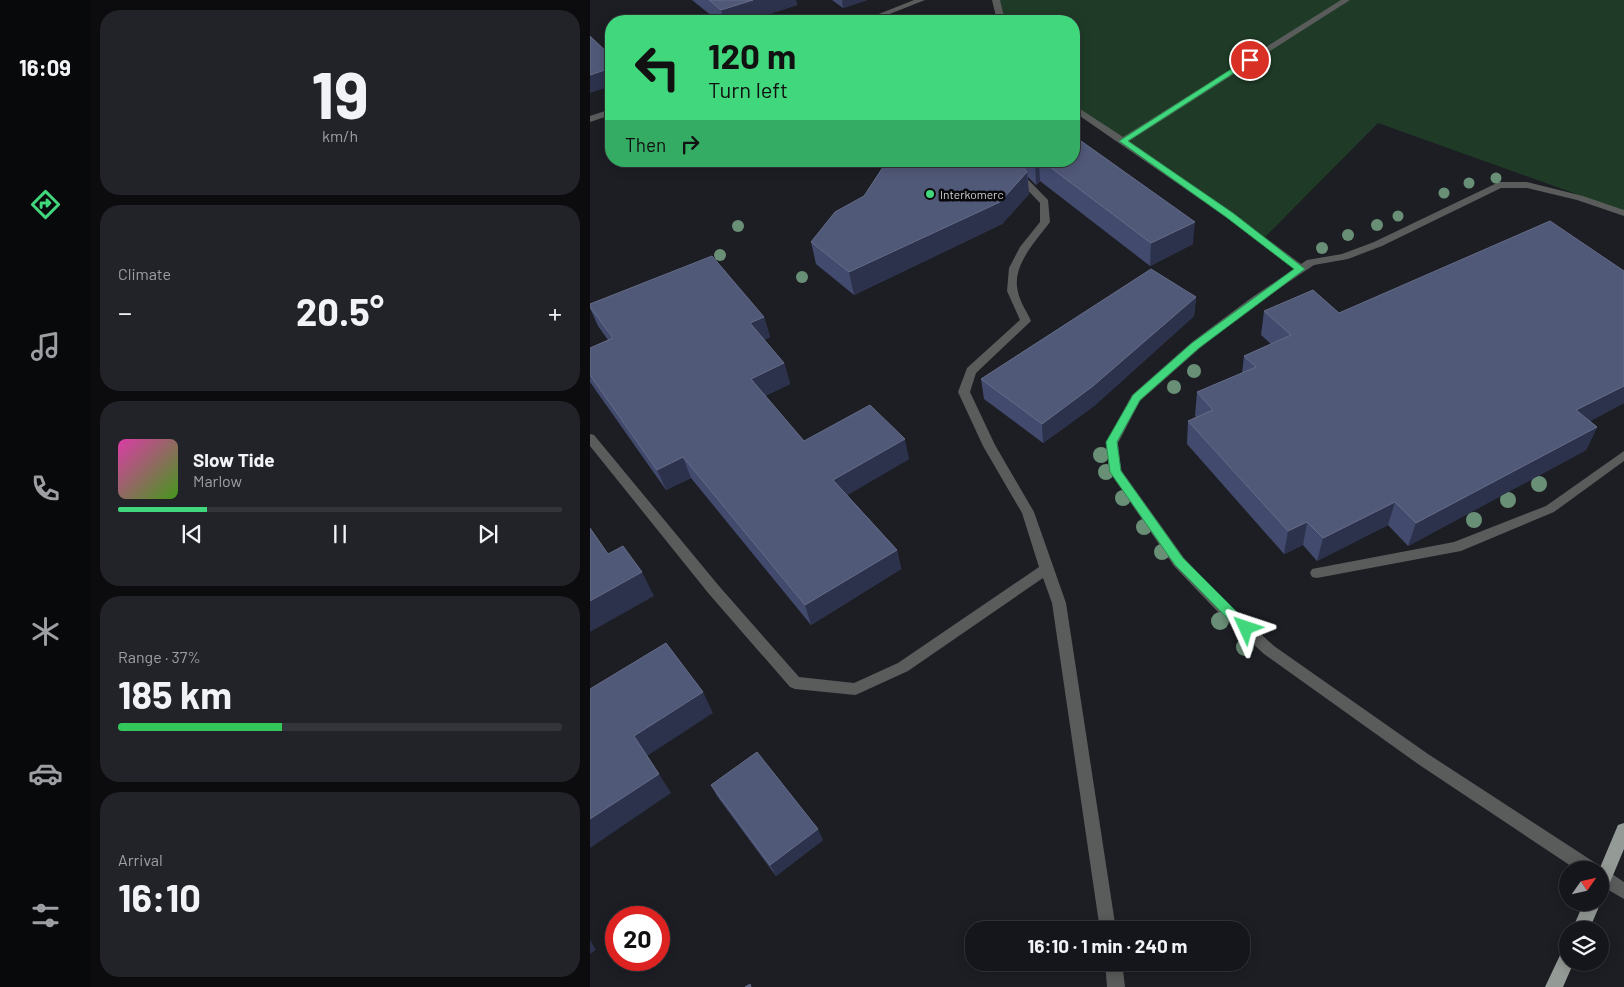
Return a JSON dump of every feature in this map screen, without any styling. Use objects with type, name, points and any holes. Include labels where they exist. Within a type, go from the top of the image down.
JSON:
[{"type":"main road","points":[[1608,861],[1624,830]]},
{"type":"main road","points":[[1554,987],[1562,971]]},
{"type":"street","points":[[881,15],[921,0]]},
{"type":"street","points":[[996,0],[1000,15]]},
{"type":"street","points":[[1123,141],[1346,0]]},
{"type":"street","points":[[1080,112],[1229,215],[1300,269]]},
{"type":"street","points":[[590,119],[605,114]]},
{"type":"street","points":[[1010,167],[1045,202],[1045,222],[1025,247],[1014,268],[1012,291],[1026,321],[971,371],[964,392],[989,446],[1028,512],[1058,603],[1107,921]]},
{"type":"street","points":[[1574,861],[1423,759],[1269,650],[1222,607],[1179,562],[1115,472],[1112,442],[1136,398],[1196,345],[1311,262],[1344,257],[1378,244],[1499,185],[1527,185],[1580,198],[1624,213]]},
{"type":"street","points":[[590,438],[714,590],[795,683],[855,688],[903,667],[1046,569]]},
{"type":"street","points":[[1317,573],[1456,547],[1550,509],[1624,456]]},
{"type":"street","points":[[1609,883],[1624,891]]},
{"type":"street","points":[[1114,971],[1116,987]]},
{"type":"green space","points":[[996,0],[1624,0],[1624,211],[1378,123],[1262,240],[1152,160],[1080,112],[1080,15],[1000,15]]},
{"type":"building","points":[[709,0],[753,0],[721,10]]},
{"type":"building","points":[[590,36],[605,50],[605,70],[590,75]]},
{"type":"building","points":[[1080,140],[1195,222],[1151,243],[1050,167],[1080,167]]},
{"type":"building","points":[[883,167],[1023,167],[1027,172],[1000,202],[849,272],[811,242],[835,212],[864,196]]},
{"type":"building","points":[[1550,221],[1624,271],[1624,386],[1576,410],[1597,427],[1416,523],[1395,502],[1323,538],[1307,522],[1288,531],[1188,421],[1213,410],[1197,392],[1256,367],[1244,356],[1291,335],[1264,311],[1313,290],[1339,313]]},
{"type":"building","points":[[712,256],[764,317],[750,323],[784,363],[751,379],[804,441],[870,405],[905,439],[833,480],[897,550],[805,605],[683,457],[657,470],[590,375],[590,348],[613,338],[590,307],[590,304]]},
{"type":"building","points":[[1151,269],[1196,297],[1093,386],[1042,424],[981,379]]},
{"type":"building","points":[[590,528],[608,554],[623,546],[642,572],[590,601]]},
{"type":"building","points":[[666,643],[703,692],[634,736],[659,774],[590,819],[590,689]]},
{"type":"building","points":[[757,752],[818,829],[770,865],[711,785]]},
{"type":"place","name":"Interkomerc","points":[[930,194]]},
{"type":"route","points":[[1246,628],[1222,607],[1179,562],[1115,472],[1112,442],[1136,398],[1196,345],[1255,300],[1300,269],[1229,215],[1123,141],[1250,60]]}]
